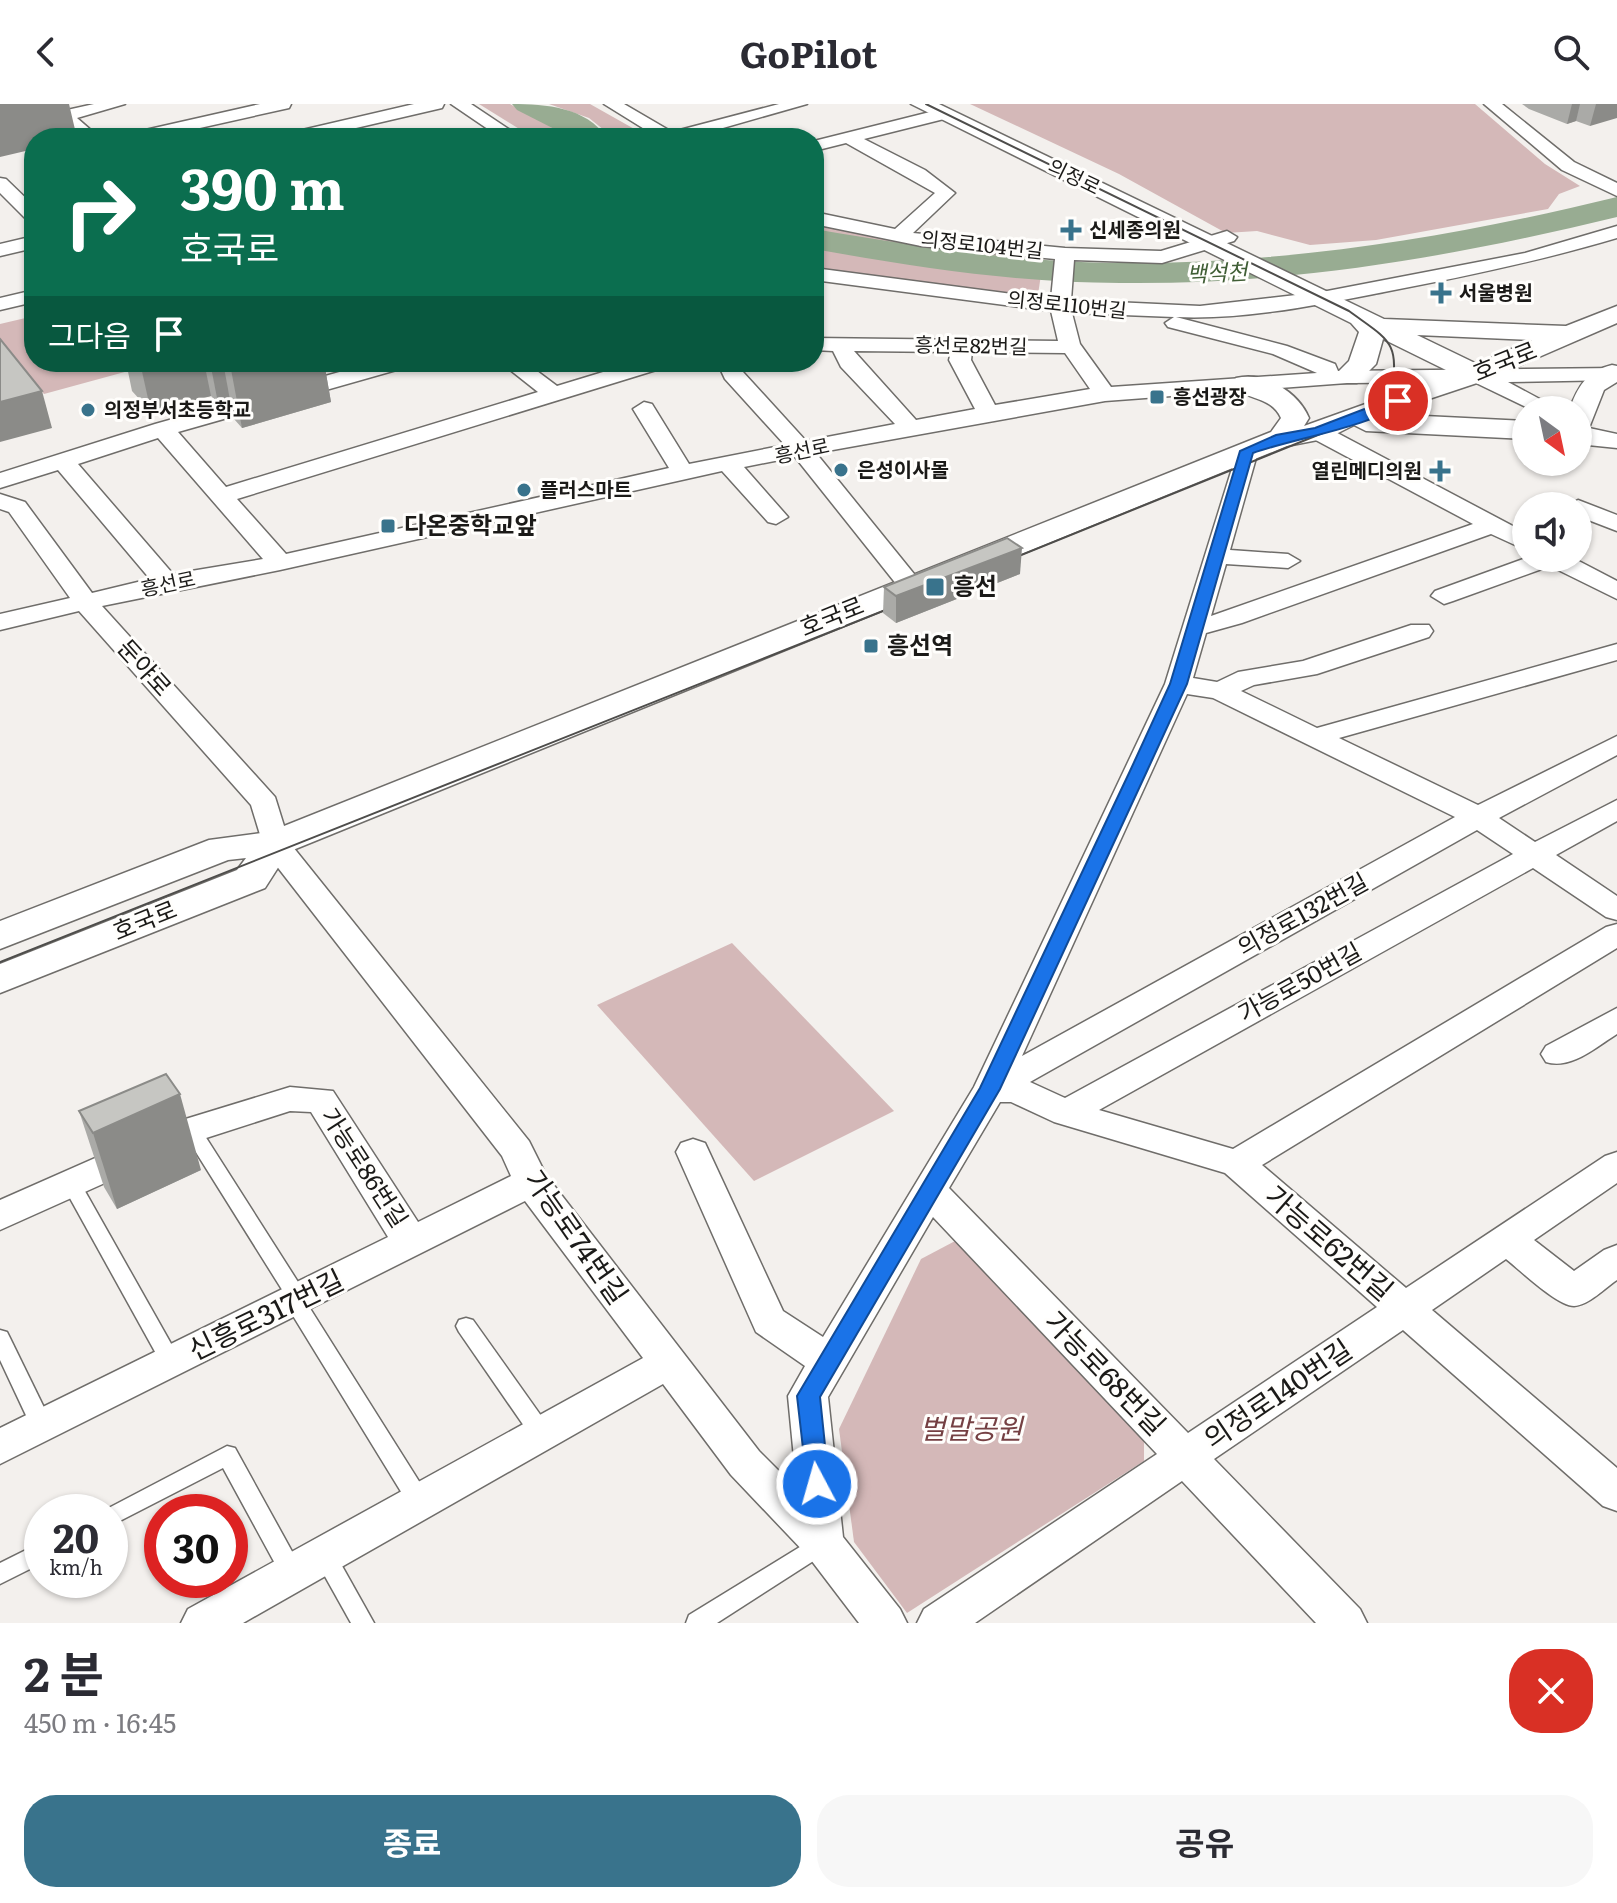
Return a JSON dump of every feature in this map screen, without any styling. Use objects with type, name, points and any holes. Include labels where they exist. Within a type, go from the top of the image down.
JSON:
[{"type":"street","points":[[0,130],[57,110],[117,104]]},
{"type":"street","points":[[176,128],[283,104]]},
{"type":"street","points":[[334,128],[436,104]]},
{"type":"street","points":[[459,104],[497,128]]},
{"type":"street","points":[[612,104],[654,128]]},
{"type":"street","points":[[707,128],[799,104]]},
{"type":"street","points":[[1492,104],[1568,166],[1613,189]]},
{"type":"street","points":[[824,143],[932,109]]},
{"type":"street","name":"의정로","points":[[932,109],[1220,243],[1316,296]]},
{"type":"street","points":[[57,110],[79,128]]},
{"type":"street","name":"의정로104번길","points":[[848,137],[919,174],[946,193],[899,235]]},
{"type":"street","points":[[0,183],[24,206]]},
{"type":"street","name":"의정로104번길","points":[[824,220],[899,235],[1065,254],[1162,257],[1220,243]]},
{"type":"street","name":"의정로110번길","points":[[824,275],[1058,306],[1135,312],[1244,310],[1528,258],[1617,232]]},
{"type":"street","points":[[0,250],[24,244]]},
{"type":"street","points":[[1065,254],[1058,306],[1069,347],[1105,394]]},
{"type":"street","points":[[824,296],[930,309],[938,306],[942,292]]},
{"type":"street","points":[[1316,296],[1521,396]]},
{"type":"street","points":[[0,304],[24,298]]},
{"type":"street","points":[[1135,312],[1280,350],[1327,369],[1338,377],[1362,364],[1372,331],[1368,322]]},
{"type":"street","name":"호국로","points":[[0,936],[222,848],[275,844],[1247,451],[1281,438],[1325,429],[1346,418],[1476,374],[1617,314]]},
{"type":"street","points":[[1368,322],[1577,330],[1587,357],[1597,368],[1614,374]]},
{"type":"street","name":"흥선로82번길","points":[[824,344],[1069,347]]},
{"type":"street","points":[[841,345],[849,362],[910,427]]},
{"type":"street","points":[[963,347],[960,360],[988,413]]},
{"type":"street","points":[[0,481],[163,429],[364,372]]},
{"type":"street","points":[[525,372],[553,393]]},
{"type":"street","points":[[224,495],[624,372]]},
{"type":"street","points":[[732,372],[802,451],[910,585]]},
{"type":"street","points":[[1588,396],[1592,386],[1614,374]]},
{"type":"street","name":"흥선로","points":[[0,622],[167,583],[280,563],[683,472],[802,451],[910,427],[1105,394],[1338,377],[1614,374]]},
{"type":"street","points":[[1246,384],[1281,396],[1291,405],[1295,418],[1281,438]]},
{"type":"street","points":[[644,409],[683,472]]},
{"type":"street","points":[[1325,429],[1352,422],[1405,422],[1512,429]]},
{"type":"street","points":[[163,429],[224,495],[280,563]]},
{"type":"street","points":[[1325,429],[1512,535]]},
{"type":"street","points":[[1592,431],[1615,442]]},
{"type":"street","points":[[1592,438],[1615,442]]},
{"type":"street","points":[[823,1543],[808,1396],[827,1360],[932,1193],[990,1089],[1178,684],[1247,451]]},
{"type":"street","points":[[62,460],[167,583]]},
{"type":"street","points":[[729,465],[776,517]]},
{"type":"street","name":"둔야로","points":[[0,501],[17,507],[86,603],[265,803],[275,844]]},
{"type":"street","points":[[1592,514],[1617,524]]},
{"type":"street","points":[[1195,628],[1233,618],[1493,525]]},
{"type":"street","points":[[1216,556],[1288,561]]},
{"type":"street","points":[[1444,596],[1512,572]]},
{"type":"street","points":[[1587,572],[1610,581]]},
{"type":"street","points":[[1220,691],[1247,678],[1336,660],[1420,631]]},
{"type":"street","points":[[1314,737],[1617,652]]},
{"type":"street","points":[[1178,684],[1220,691],[1478,817],[1617,910]]},
{"type":"street","name":"의정로132번길","points":[[990,1089],[1478,817],[1617,744]]},
{"type":"street","name":"가능로50번길","points":[[1066,1113],[1617,809]]},
{"type":"street","name":"호국로","points":[[0,979],[251,879],[275,844]]},
{"type":"street","name":"가능로74번길","points":[[275,844],[517,1150],[531,1182],[745,1463],[823,1543],[885,1623]]},
{"type":"street","points":[[1237,1163],[1617,934]]},
{"type":"street","points":[[1558,1054],[1617,1019]]},
{"type":"street","name":"가능로62번길","points":[[990,1089],[1016,1090],[1066,1113],[1237,1163],[1617,1493]]},
{"type":"street","name":"가능로86번길","points":[[0,1216],[191,1130],[290,1099],[321,1100],[411,1242]]},
{"type":"street","points":[[693,1152],[769,1321],[827,1360]]},
{"type":"street","name":"의정로140번길","points":[[939,1623],[1617,1165]]},
{"type":"street","name":"신흥로317번길","points":[[0,1447],[531,1182]]},
{"type":"street","name":"가능로68번길","points":[[932,1193],[1342,1622]]},
{"type":"street","points":[[1507,1239],[1573,1291],[1617,1260]]},
{"type":"street","points":[[203,1623],[667,1363]]},
{"type":"lane","points":[[191,1130],[419,1501]]},
{"type":"lane","points":[[70,1182],[171,1362]]},
{"type":"lane","points":[[466,1326],[541,1433]]},
{"type":"lane","points":[[0,1338],[42,1426]]},
{"type":"lane","points":[[128,1507],[227,1455],[308,1564],[363,1623]]},
{"type":"lane","points":[[697,1623],[823,1543]]},
{"type":"lane","points":[[0,1574],[24,1561]]},
{"type":"green space","points":[[479,104],[510,104],[553,128],[518,128]]},
{"type":"green space","points":[[549,104],[590,104],[633,128],[602,128],[589,118]]},
{"type":"green space","points":[[970,104],[1475,104],[1545,164],[1580,186],[1559,194],[1548,209],[1376,240],[1310,245],[1257,231],[1226,233],[1119,174]]},
{"type":"green space","points":[[824,224],[1044,255],[1037,301],[824,271]]},
{"type":"green space","points":[[24,318],[24,371],[0,344],[0,324]]},
{"type":"green space","points":[[25,372],[125,372],[44,394]]},
{"type":"green space","points":[[732,943],[894,1111],[754,1181],[597,1005]]},
{"type":"green space","name":"벌말공원","points":[[957,1240],[1144,1437],[1144,1461],[907,1613],[854,1542],[839,1429],[921,1259]]},
{"type":"building","points":[[0,339],[42,391],[0,402]]},
{"type":"building","points":[[1007,538],[1022,548],[896,596],[884,587]]},
{"type":"building","points":[[166,1074],[180,1094],[93,1133],[79,1111]]},
{"type":"waterway","name":"백석천","points":[[527,104],[578,128]]},
{"type":"waterway","name":"백석천","points":[[824,241],[918,257],[1019,268],[1119,273],[1217,272],[1316,264],[1415,251],[1515,232],[1617,207]]},
{"type":"tram line","points":[[926,104],[1349,311],[1383,336],[1389,344],[1394,363],[1391,394],[1350,422],[999,564]]},
{"type":"tram line","points":[[0,962],[903,603]]},
{"type":"place","name":"신세종의원","points":[[1071,230]]},
{"type":"place","name":"서울병원","points":[[1441,293]]},
{"type":"place","name":"흥선광장","points":[[1157,397]]},
{"type":"place","name":"의정부서초등학교","points":[[88,410]]},
{"type":"place","name":"은성이사몰","points":[[841,470]]},
{"type":"place","name":"열린메디의원","points":[[1440,471]]},
{"type":"place","name":"플러스마트","points":[[524,490]]},
{"type":"place","name":"다온중학교앞","points":[[388,526]]},
{"type":"place","name":"흥선","points":[[935,587]]},
{"type":"place","name":"흥선역","points":[[871,646]]},
{"type":"route","points":[[817,1484],[808,1396],[827,1360],[932,1193],[990,1089],[1138,771],[1178,684],[1247,451],[1281,438],[1318,432],[1346,418],[1398,401]]}]
